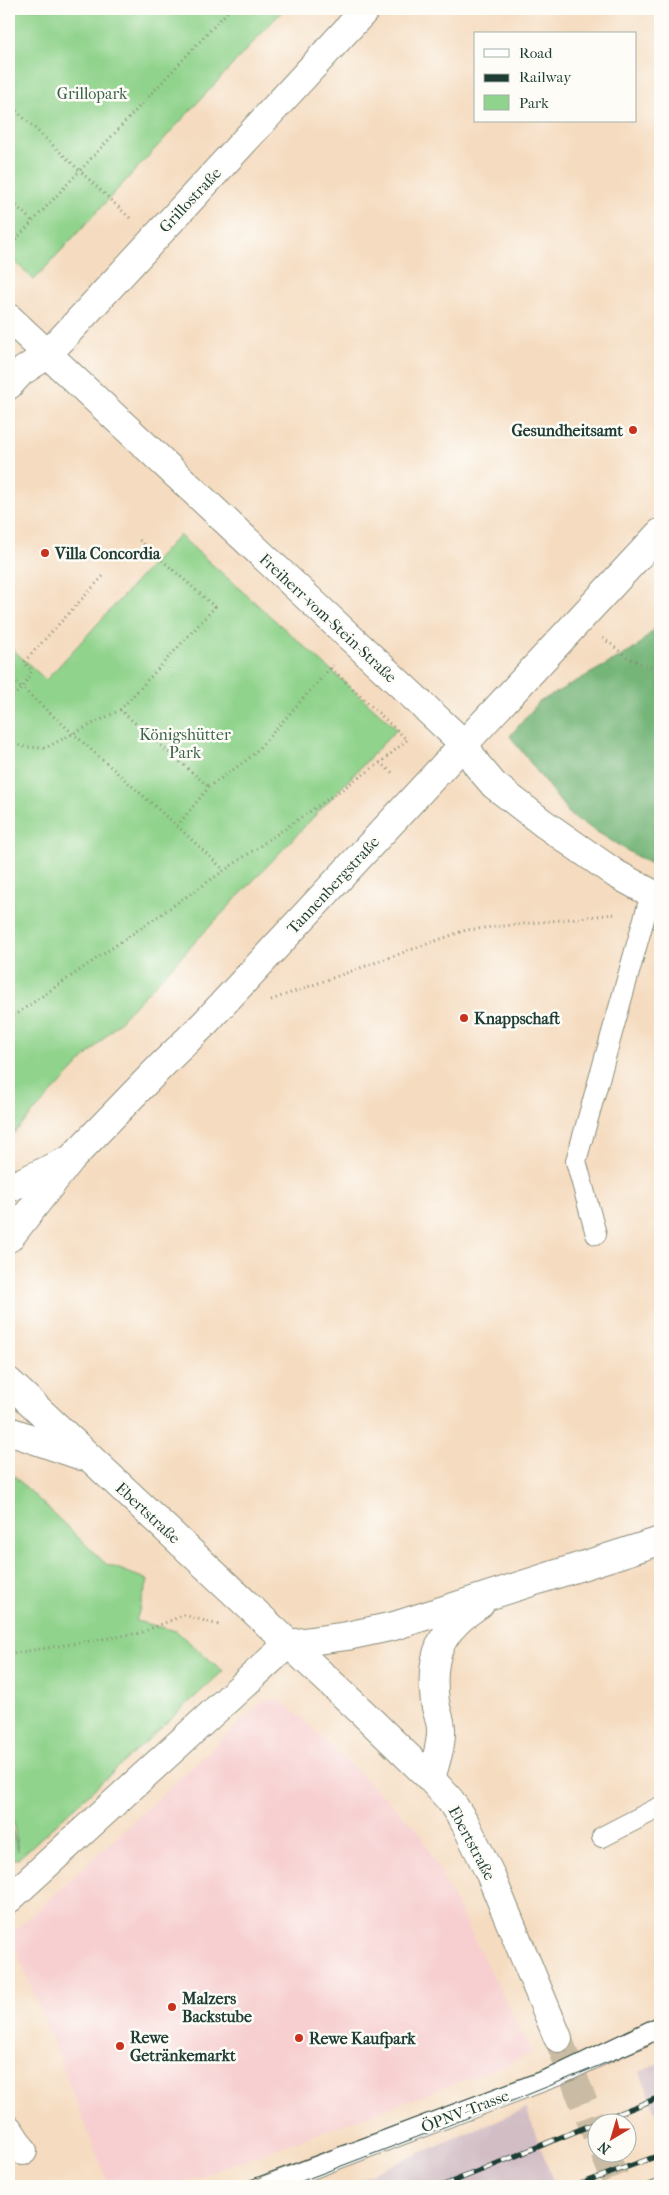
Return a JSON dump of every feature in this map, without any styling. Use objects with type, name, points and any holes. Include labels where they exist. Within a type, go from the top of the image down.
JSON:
[{"type":"street","name":"Grillostraße","points":[[9,385],[21,372],[47,354],[366,9]]},
{"type":"street","name":"Freiherr-vom-Stein-Straße","points":[[9,318],[464,744],[477,765],[494,785],[652,901]]},
{"type":"street","name":"Tannenbergstraße","points":[[9,1238],[71,1159],[162,1064],[204,1024],[660,533]]},
{"type":"street","points":[[9,1188],[71,1159]]},
{"type":"street","name":"Ebertstraße","points":[[9,1382],[432,1779],[450,1800],[476,1844],[558,2038]]},
{"type":"street","points":[[9,1431],[92,1460]]},
{"type":"street","points":[[9,1899],[288,1644],[347,1636],[394,1626],[660,1541]]},
{"type":"street","points":[[432,1779],[442,1729],[433,1682],[433,1667],[438,1651],[445,1636],[461,1616],[496,1593]]},
{"type":"lane","points":[[596,1234],[576,1162],[652,901]]},
{"type":"lane","points":[[602,1837],[660,1807]]},
{"type":"lane","name":"ÖPNV-Trasse","points":[[266,2186],[559,2075],[660,2027]]},
{"type":"path","points":[[9,247],[230,9]]},
{"type":"path","points":[[9,104],[153,239]]},
{"type":"path","points":[[9,200],[32,221]]},
{"type":"path","points":[[9,743],[25,747],[46,748],[59,742],[71,733],[120,710],[215,607],[137,538]]},
{"type":"path","points":[[9,700],[22,688],[32,671],[24,662],[105,574]]},
{"type":"path","points":[[580,618],[627,657],[660,672]]},
{"type":"path","points":[[9,1019],[223,869],[380,763],[407,740],[331,668],[252,756],[209,787],[177,826]]},
{"type":"path","points":[[9,676],[223,869]]},
{"type":"path","points":[[120,710],[209,787]]},
{"type":"path","points":[[380,763],[418,793]]},
{"type":"path","points":[[270,1001],[466,930],[652,901]]},
{"type":"path","points":[[9,1654],[140,1632],[184,1615],[232,1628]]},
{"type":"shaded area","points":[[278,1699],[305,1721],[419,1831],[532,2053],[501,2067],[173,2186],[109,2186],[11,1935],[264,1700]]},
{"type":"shaded area","points":[[660,2063],[660,2123],[640,2072]]},
{"type":"shaded area","points":[[526,2108],[555,2186],[343,2186]]},
{"type":"green space","name":"Grillopark","points":[[9,9],[284,9],[34,280],[9,256]]},
{"type":"green space","name":"Königshütter Park","points":[[179,535],[397,729],[13,1134],[9,1136],[9,646],[46,680]]},
{"type":"green space","points":[[660,624],[660,868],[641,859],[571,816],[510,736],[539,702],[634,649]]},
{"type":"green space","points":[[9,1471],[106,1564],[148,1580],[136,1621],[176,1631],[223,1671],[19,1858],[9,1861],[9,1821],[18,1851],[9,1796]]},
{"type":"tunnel","points":[[558,2038],[587,2112]]},
{"type":"tunnel","points":[[608,2162],[618,2186]]},
{"type":"tram line","points":[[234,2186],[554,2066],[660,2015]]},
{"type":"tram line","points":[[289,2186],[517,2099],[645,2047],[660,2038]]},
{"type":"railway","points":[[622,2112],[660,2097]]},
{"type":"railway","points":[[442,2186],[586,2127]]},
{"type":"railway","points":[[575,2186],[660,2155]]},
{"type":"railway","points":[[647,2186],[660,2181]]},
{"type":"place","name":"Gesundheitsamt","points":[[633,430]]},
{"type":"place","name":"Villa Concordia","points":[[45,553]]},
{"type":"place","name":"Knappschaft","points":[[464,1018]]},
{"type":"place","name":"Malzers Backstube","points":[[172,2007]]},
{"type":"place","name":"Rewe Kaufpark","points":[[299,2038]]},
{"type":"place","name":"Rewe Getränkemarkt","points":[[120,2046]]}]
